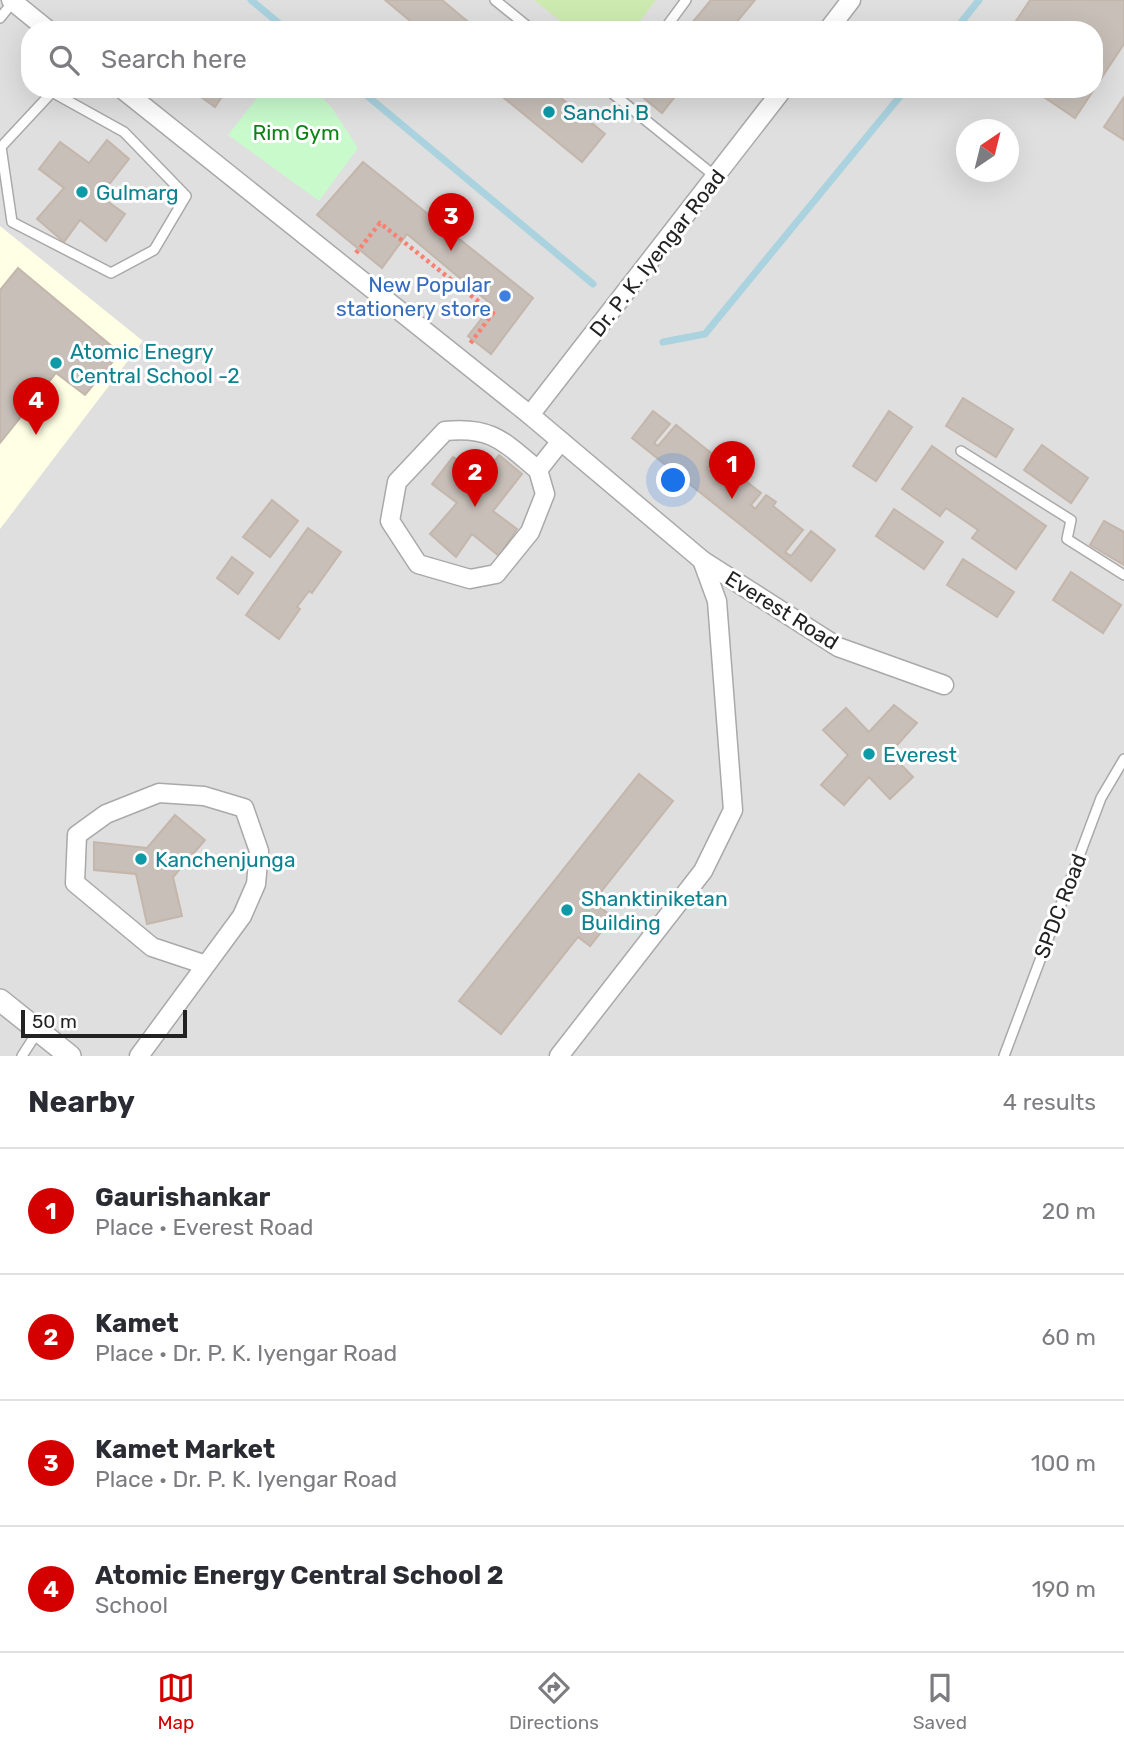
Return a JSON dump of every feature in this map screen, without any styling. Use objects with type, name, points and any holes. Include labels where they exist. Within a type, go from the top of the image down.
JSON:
[{"type":"street","points":[[835,21],[851,0]]},
{"type":"street","points":[[12,1],[37,21]]},
{"type":"street","name":"Everest Road","points":[[133,98],[530,415],[702,560],[838,647],[944,685]]},
{"type":"street","name":"Dr. P. K. Iyengar Road","points":[[530,415],[776,98]]},
{"type":"street","points":[[468,429],[499,438],[538,470],[545,494],[530,532],[496,573],[470,579],[418,564],[390,521],[397,482],[445,431],[468,429]]},
{"type":"street","points":[[538,470],[561,441]]},
{"type":"street","points":[[559,1056],[703,871],[733,810],[717,601],[702,560]]},
{"type":"street","points":[[139,1056],[206,965],[242,916],[256,884],[259,851],[244,808],[204,796],[159,793],[106,814],[77,835],[75,883],[152,947],[206,965]]},
{"type":"street","points":[[0,1000],[69,1056]]},
{"type":"lane","points":[[495,0],[521,21]]},
{"type":"lane","points":[[671,21],[687,0]]},
{"type":"lane","points":[[0,18],[12,1]]},
{"type":"lane","points":[[46,98],[1,147],[12,222],[111,273],[153,250],[186,196],[124,132],[65,98]]},
{"type":"lane","points":[[621,98],[716,177]]},
{"type":"lane","points":[[961,451],[1071,520],[1068,539],[1124,575]]},
{"type":"lane","name":"SPDC Road","points":[[1004,1056],[1101,798],[1124,759]]},
{"type":"lane","points":[[22,1056],[38,1031]]},
{"type":"path","points":[[354,256],[380,223],[493,313],[467,348]]},
{"type":"shaded area","points":[[0,0],[1124,0],[1124,1056],[0,1056]]},
{"type":"shaded area","points":[[0,226],[143,341],[0,529]]},
{"type":"green space","points":[[534,0],[656,0],[640,21],[561,21]]},
{"type":"green space","name":"Rim Gym","points":[[257,98],[323,98],[358,148],[319,201],[228,135]]},
{"type":"building","points":[[385,0],[442,0],[467,21],[410,21]]},
{"type":"building","points":[[711,0],[755,0],[738,21],[694,21]]},
{"type":"building","points":[[1030,0],[1124,0],[1124,44],[1103,76],[1103,21],[1016,21]]},
{"type":"building","points":[[1124,97],[1124,140],[1104,127]]},
{"type":"building","points":[[202,98],[221,98],[215,107]]},
{"type":"building","name":"Sanchi B","points":[[504,98],[561,98],[605,134],[582,162]]},
{"type":"building","points":[[644,98],[674,98],[662,113]]},
{"type":"building","points":[[1045,98],[1088,98],[1075,118]]},
{"type":"building","name":"Gulmarg","points":[[107,140],[129,159],[100,196],[125,214],[106,241],[80,220],[64,242],[37,219],[64,188],[39,169],[60,142],[89,163]]},
{"type":"building","points":[[363,162],[533,298],[491,354],[468,336],[492,305],[407,234],[382,268],[317,215]]},
{"type":"building","name":"Atomic Enegry Central School -2","points":[[18,268],[120,353],[85,395],[56,373],[0,443],[0,290]]},
{"type":"building","points":[[963,398],[1013,429],[996,457],[946,426]]},
{"type":"building","points":[[653,411],[670,424],[654,443],[658,446],[676,425],[716,457],[707,469],[711,472],[720,461],[761,493],[751,505],[755,509],[766,495],[776,502],[773,506],[803,530],[785,552],[791,556],[811,531],[835,550],[811,581],[632,438]]},
{"type":"building","points":[[889,411],[912,427],[876,481],[853,466]]},
{"type":"building","points":[[1042,445],[1088,478],[1071,503],[1024,470]]},
{"type":"building","points":[[932,446],[1046,526],[1016,569],[972,538],[978,530],[946,508],[940,516],[902,489]]},
{"type":"building","points":[[499,455],[522,474],[493,511],[517,529],[499,556],[472,534],[456,557],[430,534],[457,503],[432,484],[453,457],[482,478]]},
{"type":"building","points":[[272,500],[298,521],[270,557],[243,537]]},
{"type":"building","points":[[894,509],[943,542],[924,569],[876,536]]},
{"type":"building","points":[[1104,521],[1124,532],[1124,565],[1090,545]]},
{"type":"building","points":[[308,528],[341,552],[312,593],[309,591],[297,607],[300,609],[279,639],[246,615]]},
{"type":"building","points":[[232,557],[253,573],[238,594],[217,578]]},
{"type":"building","points":[[963,559],[1014,592],[997,617],[947,585]]},
{"type":"building","points":[[1071,572],[1121,605],[1103,633],[1053,600]]},
{"type":"building","name":"Everest","points":[[894,705],[917,723],[890,753],[913,777],[890,799],[869,777],[844,805],[821,785],[848,755],[823,730],[846,708],[869,732]]},
{"type":"building","name":"Shanktiniketan Building","points":[[639,774],[673,801],[593,902],[613,917],[590,946],[578,937],[501,1034],[459,1001]]},
{"type":"building","name":"Kanchenjunga","points":[[175,815],[205,840],[173,877],[182,916],[147,924],[136,874],[94,870],[94,842],[147,848]]},
{"type":"waterway","points":[[251,0],[276,21]]},
{"type":"waterway","points":[[962,21],[979,0]]},
{"type":"waterway","points":[[370,98],[593,284]]},
{"type":"waterway","points":[[663,342],[705,334],[899,98]]},
{"type":"place","name":"Sanchi B","points":[[549,112]]},
{"type":"place","name":"Gulmarg","points":[[82,192]]},
{"type":"place","name":"Kamet Market","points":[[451,251]]},
{"type":"place","name":"New Popular stationery store","points":[[505,296]]},
{"type":"place","name":"Atomic Enegry Central School -2","points":[[56,363]]},
{"type":"place","name":"Atomic Energy Central School 2","points":[[36,435]]},
{"type":"place","name":"Gaurishankar","points":[[732,499]]},
{"type":"place","name":"Kamet","points":[[475,507]]},
{"type":"place","name":"Everest","points":[[869,754]]},
{"type":"place","name":"Kanchenjunga","points":[[141,859]]},
{"type":"place","name":"Shanktiniketan Building","points":[[567,910]]}]
